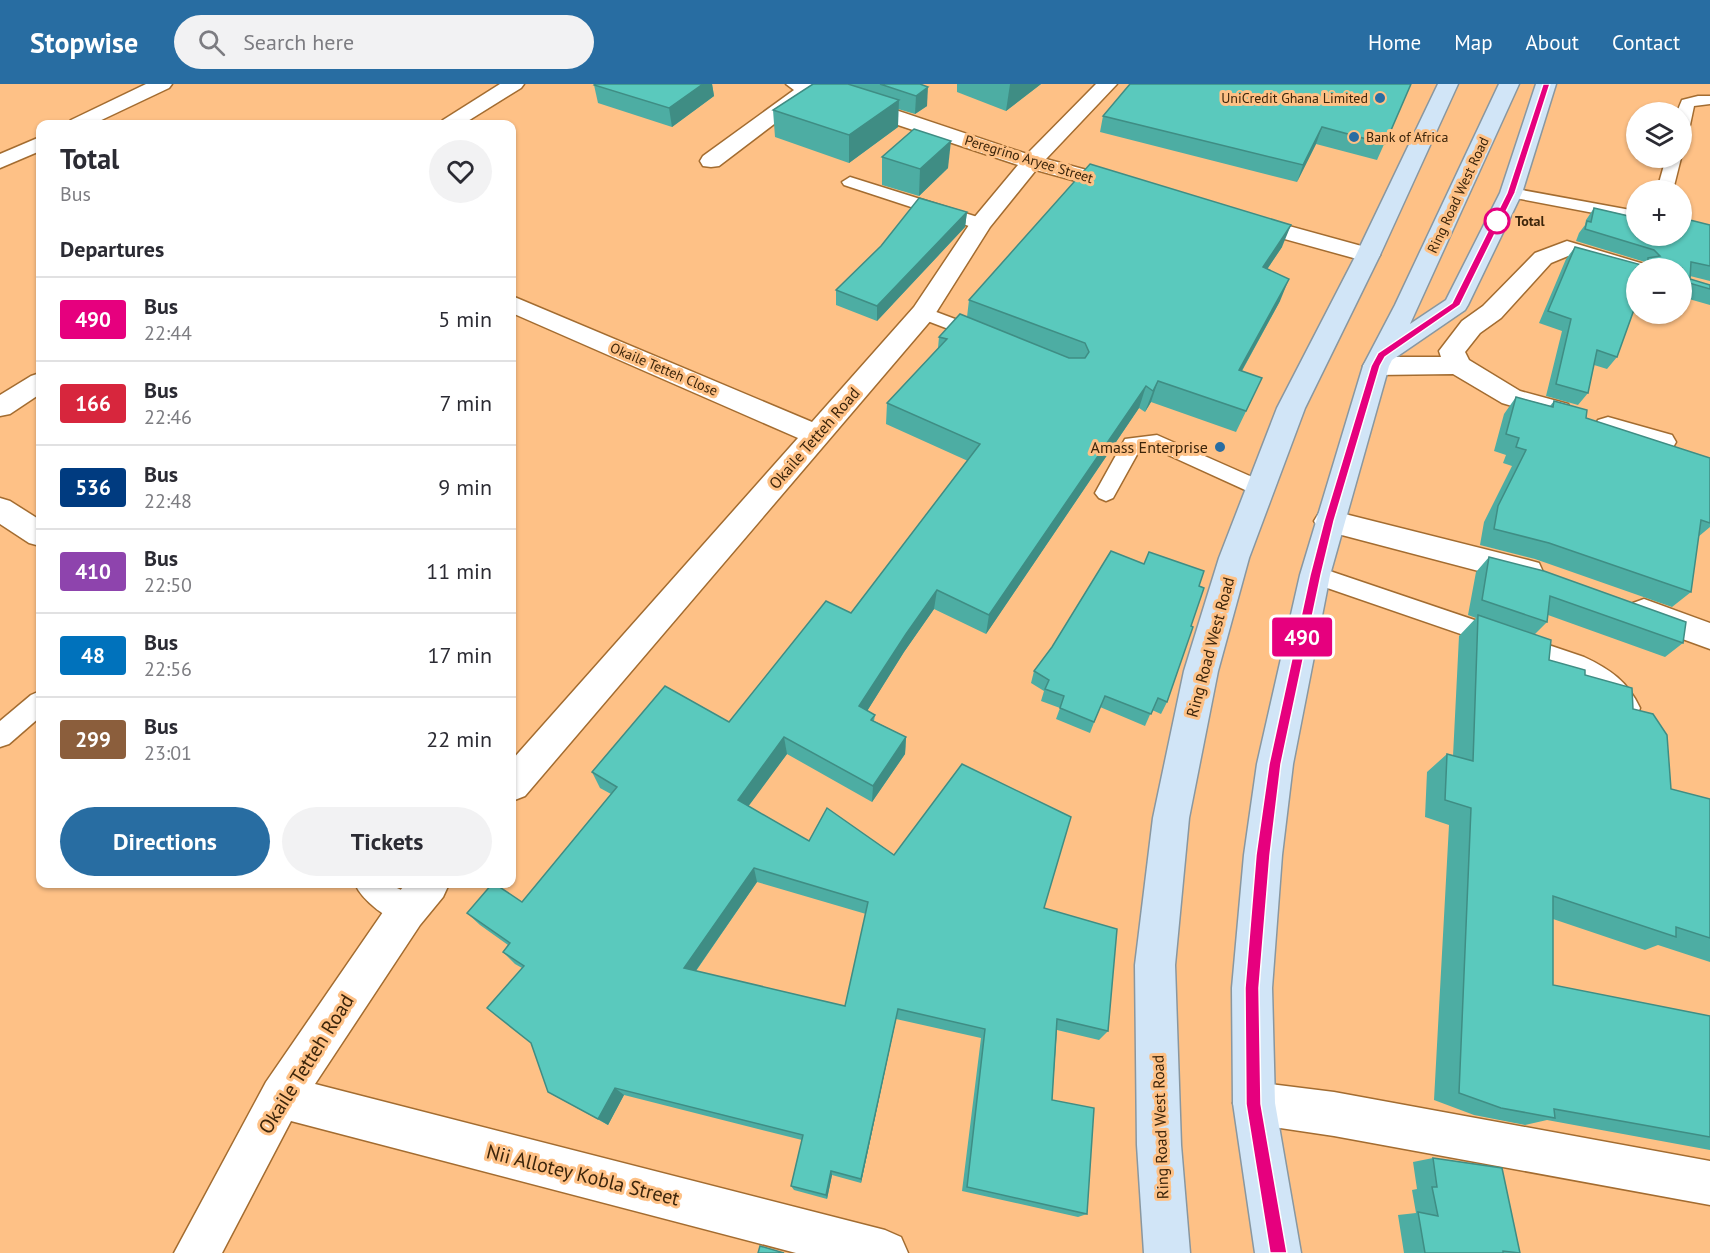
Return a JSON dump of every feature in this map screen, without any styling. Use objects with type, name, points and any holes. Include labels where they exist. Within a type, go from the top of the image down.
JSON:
[{"type":"main road","name":"Ring Road West Road","points":[[1167,1253],[1159,1145],[1155,965],[1171,818],[1201,671],[1234,558],[1291,408],[1368,255],[1448,84]]},
{"type":"main road","points":[[1338,314],[1373,288],[1466,84]]},
{"type":"main road","name":"Ring Road West Road","points":[[1379,361],[1509,84]]},
{"type":"main road","points":[[1278,1253],[1254,1104],[1252,988],[1263,855],[1275,764],[1315,575],[1329,521],[1379,361],[1456,305],[1511,193],[1546,84]]},
{"type":"street","points":[[86,120],[162,84]]},
{"type":"street","points":[[456,120],[514,84]]},
{"type":"street","name":"Okaile Tetteh Road","points":[[516,781],[923,313],[981,224],[1031,162],[1107,84]]},
{"type":"street","points":[[711,161],[806,85]]},
{"type":"street","name":"Peregrino Aryee Street","points":[[806,85],[1031,162],[1143,193]]},
{"type":"street","points":[[0,162],[36,145]]},
{"type":"street","points":[[1222,215],[1368,255]]},
{"type":"street","points":[[1458,365],[1452,351],[1471,327],[1499,305],[1543,258],[1567,248],[1626,266]]},
{"type":"street","name":"Okaile Tetteh Close","points":[[516,306],[817,435]]},
{"type":"street","points":[[1379,361],[1458,365],[1511,397],[1662,442]]},
{"type":"street","points":[[0,407],[36,384]]},
{"type":"street","points":[[0,509],[36,532]]},
{"type":"street","points":[[1329,521],[1534,573],[1557,581]]},
{"type":"street","points":[[1613,601],[1710,636]]},
{"type":"street","name":"Okaile Tetteh Road","points":[[197,1253],[281,1097],[418,898]]},
{"type":"street","name":"Nii Allotey Kobla Street","points":[[281,1097],[885,1253]]},
{"type":"street","points":[[1254,1104],[1334,1114],[1710,1183]]},
{"type":"lane","points":[[1690,102],[1698,99],[1710,100]]},
{"type":"lane","points":[[850,182],[981,224]]},
{"type":"lane","points":[[1511,193],[1626,214]]},
{"type":"lane","points":[[923,313],[998,343]]},
{"type":"lane","points":[[1106,493],[1132,444],[1157,442],[1261,489]]},
{"type":"lane","points":[[1315,575],[1576,664],[1603,676],[1617,691],[1641,730]]},
{"type":"lane","points":[[0,736],[36,705]]},
{"type":"lane","points":[[383,888],[418,898]]},
{"type":"building","points":[[595,84],[703,84],[669,108]]},
{"type":"building","points":[[813,84],[848,84],[899,100],[849,135],[773,110]]},
{"type":"building","points":[[880,84],[920,84],[928,87],[916,96]]},
{"type":"building","points":[[1130,84],[1411,84],[1385,144],[1322,127],[1303,165],[1103,116]]},
{"type":"building","points":[[914,129],[951,141],[920,169],[882,157]]},
{"type":"building","points":[[1090,164],[1291,225],[1263,267],[1289,279],[1239,370],[1262,378],[1246,411],[1158,381],[1153,391],[1146,386],[989,615],[937,590],[906,634],[859,706],[875,715],[871,720],[906,737],[873,786],[784,737],[738,800],[809,841],[827,808],[894,855],[962,764],[1071,817],[1044,908],[1117,929],[1108,1031],[1057,1019],[1052,1100],[1094,1108],[1087,1214],[967,1187],[985,1029],[898,1009],[861,1179],[831,1171],[826,1195],[791,1186],[803,1135],[615,1088],[598,1119],[548,1092],[531,1043],[487,1008],[524,966],[503,952],[510,943],[467,913],[489,888],[501,888],[522,902],[617,787],[592,772],[665,686],[729,722],[826,601],[851,613],[980,444],[887,403],[947,339],[939,337],[960,314],[1069,358],[1085,358],[1089,352],[1085,343],[969,300]],"holes":[[[754,868],[868,902],[845,1006],[684,968]]]},
{"type":"building","points":[[919,198],[967,212],[877,306],[836,290],[881,246]]},
{"type":"building","points":[[1594,208],[1626,215],[1626,241],[1585,229],[1587,221],[1591,222]]},
{"type":"building","points":[[1692,220],[1710,225],[1710,266],[1692,262],[1692,258],[1648,258],[1660,256],[1654,250],[1641,246],[1692,246]]},
{"type":"building","points":[[1575,247],[1626,261],[1626,324],[1629,324],[1617,357],[1597,350],[1588,393],[1556,384],[1571,319],[1548,311]]},
{"type":"building","points":[[1692,280],[1710,285],[1710,289],[1692,284]]},
{"type":"building","points":[[1516,397],[1553,407],[1554,401],[1587,410],[1586,418],[1710,458],[1710,523],[1701,520],[1691,592],[1549,543],[1494,529],[1498,506],[1526,450],[1516,447],[1519,438],[1506,434]]},
{"type":"building","points":[[1111,551],[1144,564],[1149,552],[1204,571],[1199,586],[1204,588],[1167,702],[1158,698],[1151,714],[1105,696],[1094,722],[1060,708],[1064,696],[1045,689],[1049,680],[1034,671],[1052,647]]},
{"type":"building","points":[[1489,557],[1544,571],[1686,622],[1683,643],[1550,596],[1547,622],[1482,600]]},
{"type":"building","points":[[1478,615],[1551,640],[1549,660],[1585,670],[1585,675],[1632,688],[1633,709],[1653,714],[1667,735],[1671,789],[1710,799],[1710,938],[1676,927],[1676,937],[1553,896],[1553,985],[1710,1016],[1710,1137],[1554,1109],[1555,1118],[1501,1108],[1459,1093],[1471,808],[1445,800],[1447,754],[1473,761]]},
{"type":"building","points":[[1433,1158],[1502,1168],[1520,1253],[1503,1251],[1503,1253],[1425,1253],[1418,1212],[1438,1216],[1432,1187],[1437,1187]]},
{"type":"building","points":[[760,1246],[784,1253],[758,1253]]},
{"type":"bus line","name":"490","points":[[1278,1253],[1254,1104],[1252,988],[1263,855],[1275,764],[1315,575],[1376,366],[1382,355],[1456,305],[1511,193],[1547,84]]},
{"type":"place","name":"UniCredit Ghana Limited","points":[[1380,98]]},
{"type":"place","name":"Bank of Africa","points":[[1354,137]]},
{"type":"place","name":"Total","points":[[1497,221]]},
{"type":"place","name":"Amass Enterprise","points":[[1220,447]]}]
